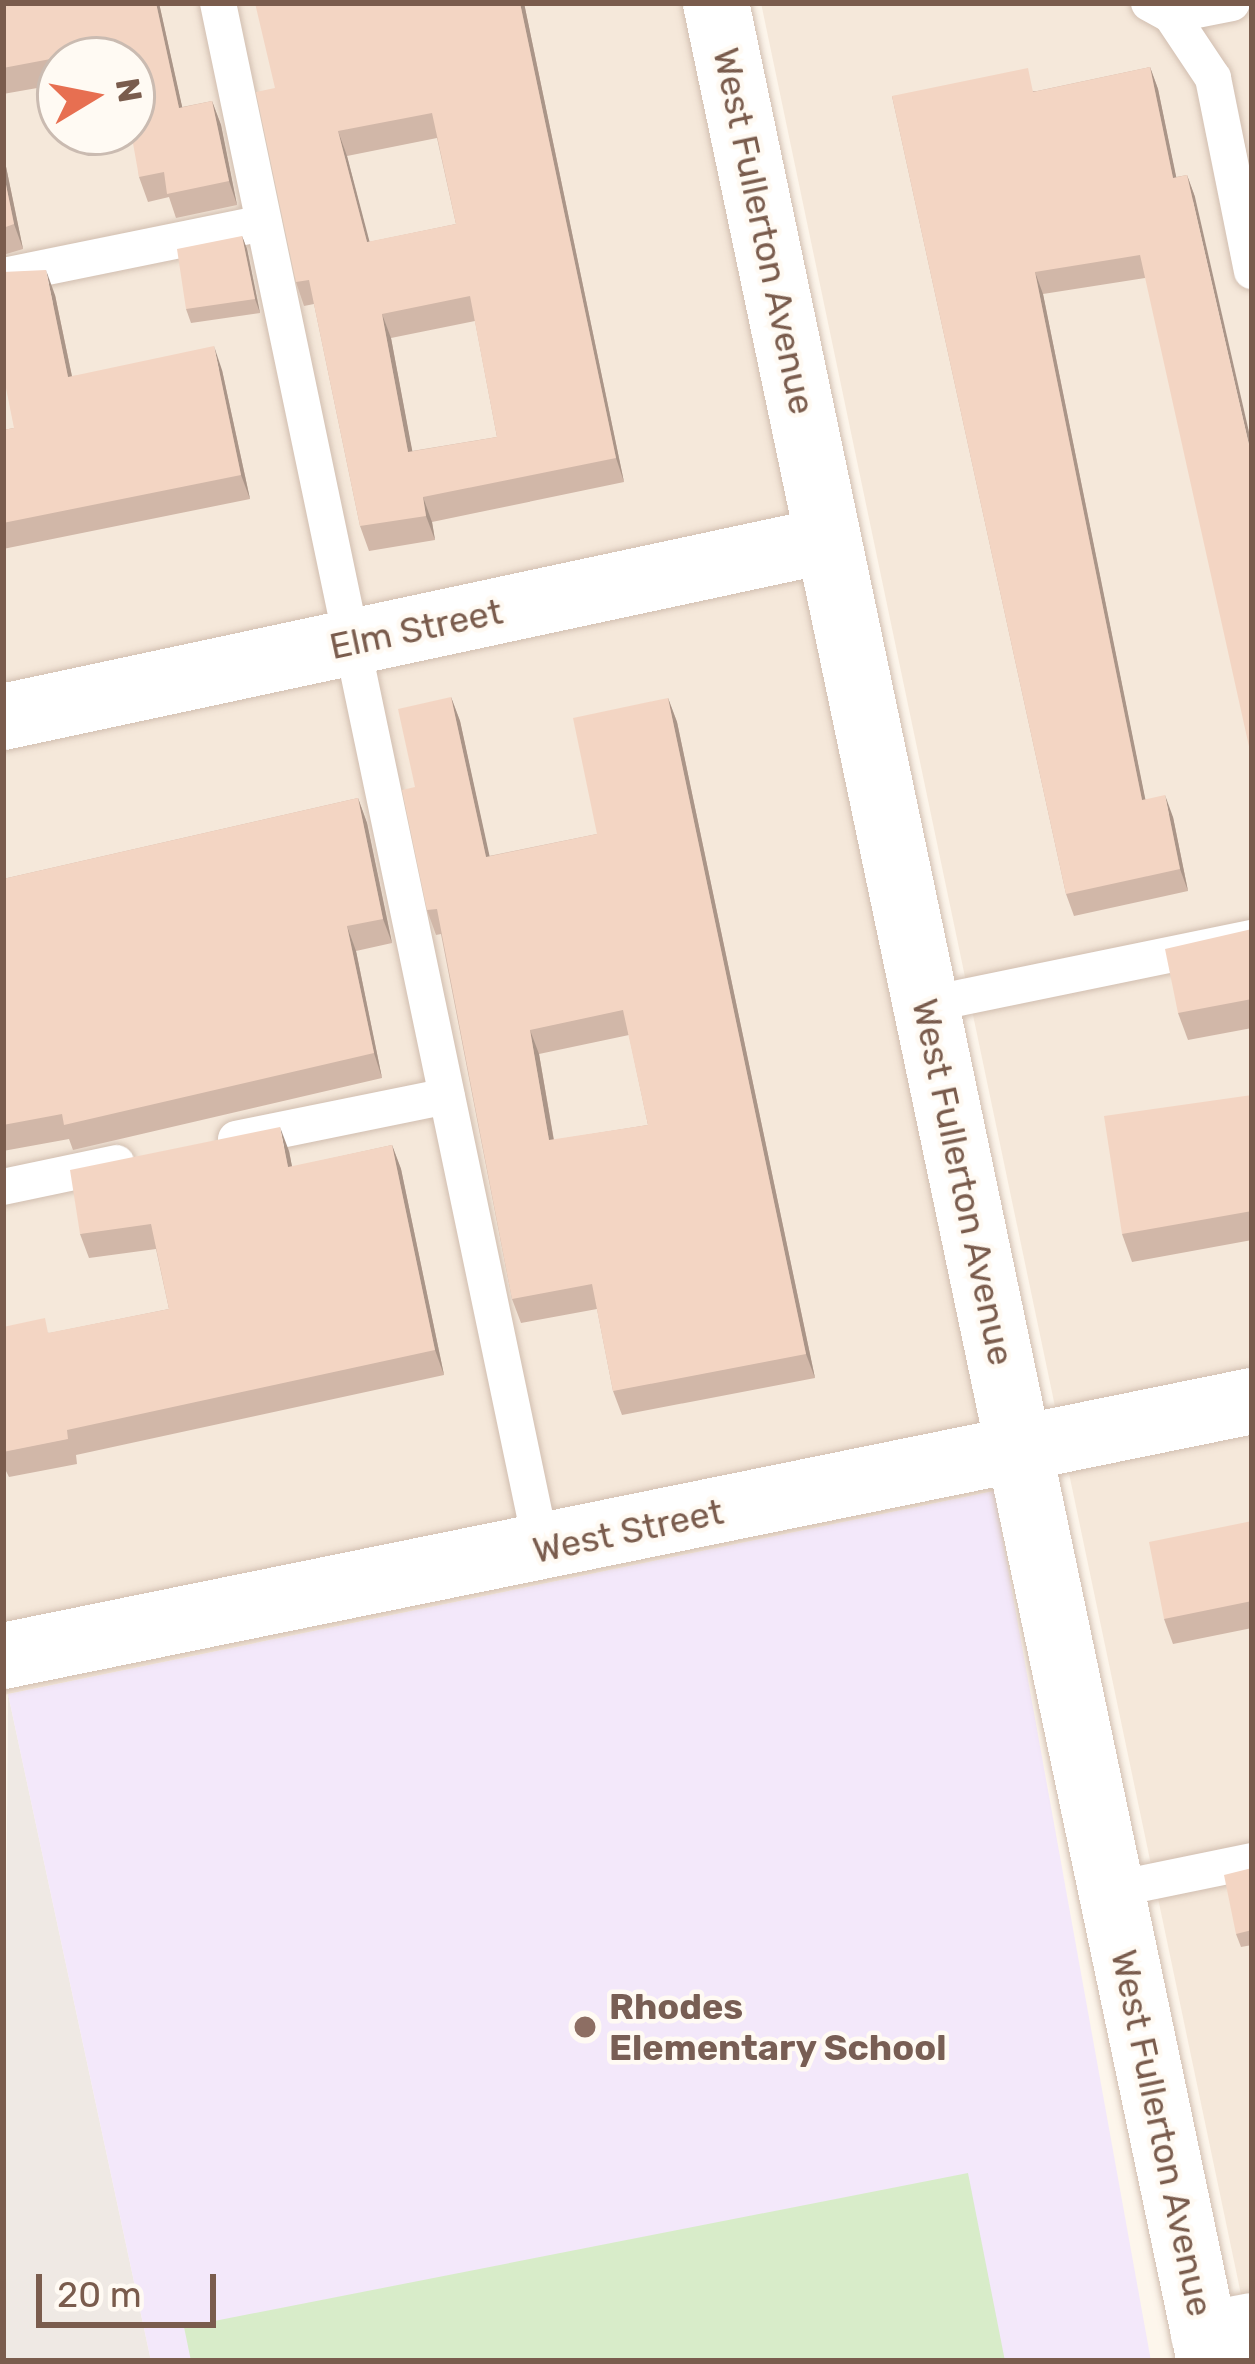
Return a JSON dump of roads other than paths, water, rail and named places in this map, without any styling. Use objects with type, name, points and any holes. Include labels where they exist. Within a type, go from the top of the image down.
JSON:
[{"type":"street","name":"West Fullerton Avenue","points":[[716,3],[1111,1890],[1222,2341]]},
{"type":"street","name":"Elm Street","points":[[3,718],[828,540]]},
{"type":"street","name":"West Street","points":[[3,1656],[542,1550],[1252,1401]]},
{"type":"lane","points":[[218,3],[542,1550]]},
{"type":"lane","points":[[1160,9],[1232,3]]},
{"type":"lane","points":[[1160,9],[1213,78],[1252,271]]},
{"type":"lane","points":[[3,276],[264,223]]},
{"type":"lane","points":[[926,1005],[1252,938]]},
{"type":"lane","points":[[190,1148],[447,1096]]},
{"type":"lane","points":[[3,1187],[143,1158]]},
{"type":"lane","points":[[1111,1890],[1252,1862]]},
{"type":"place","name":"Rhodes Elementary School","points":[[585,2027]]}]
